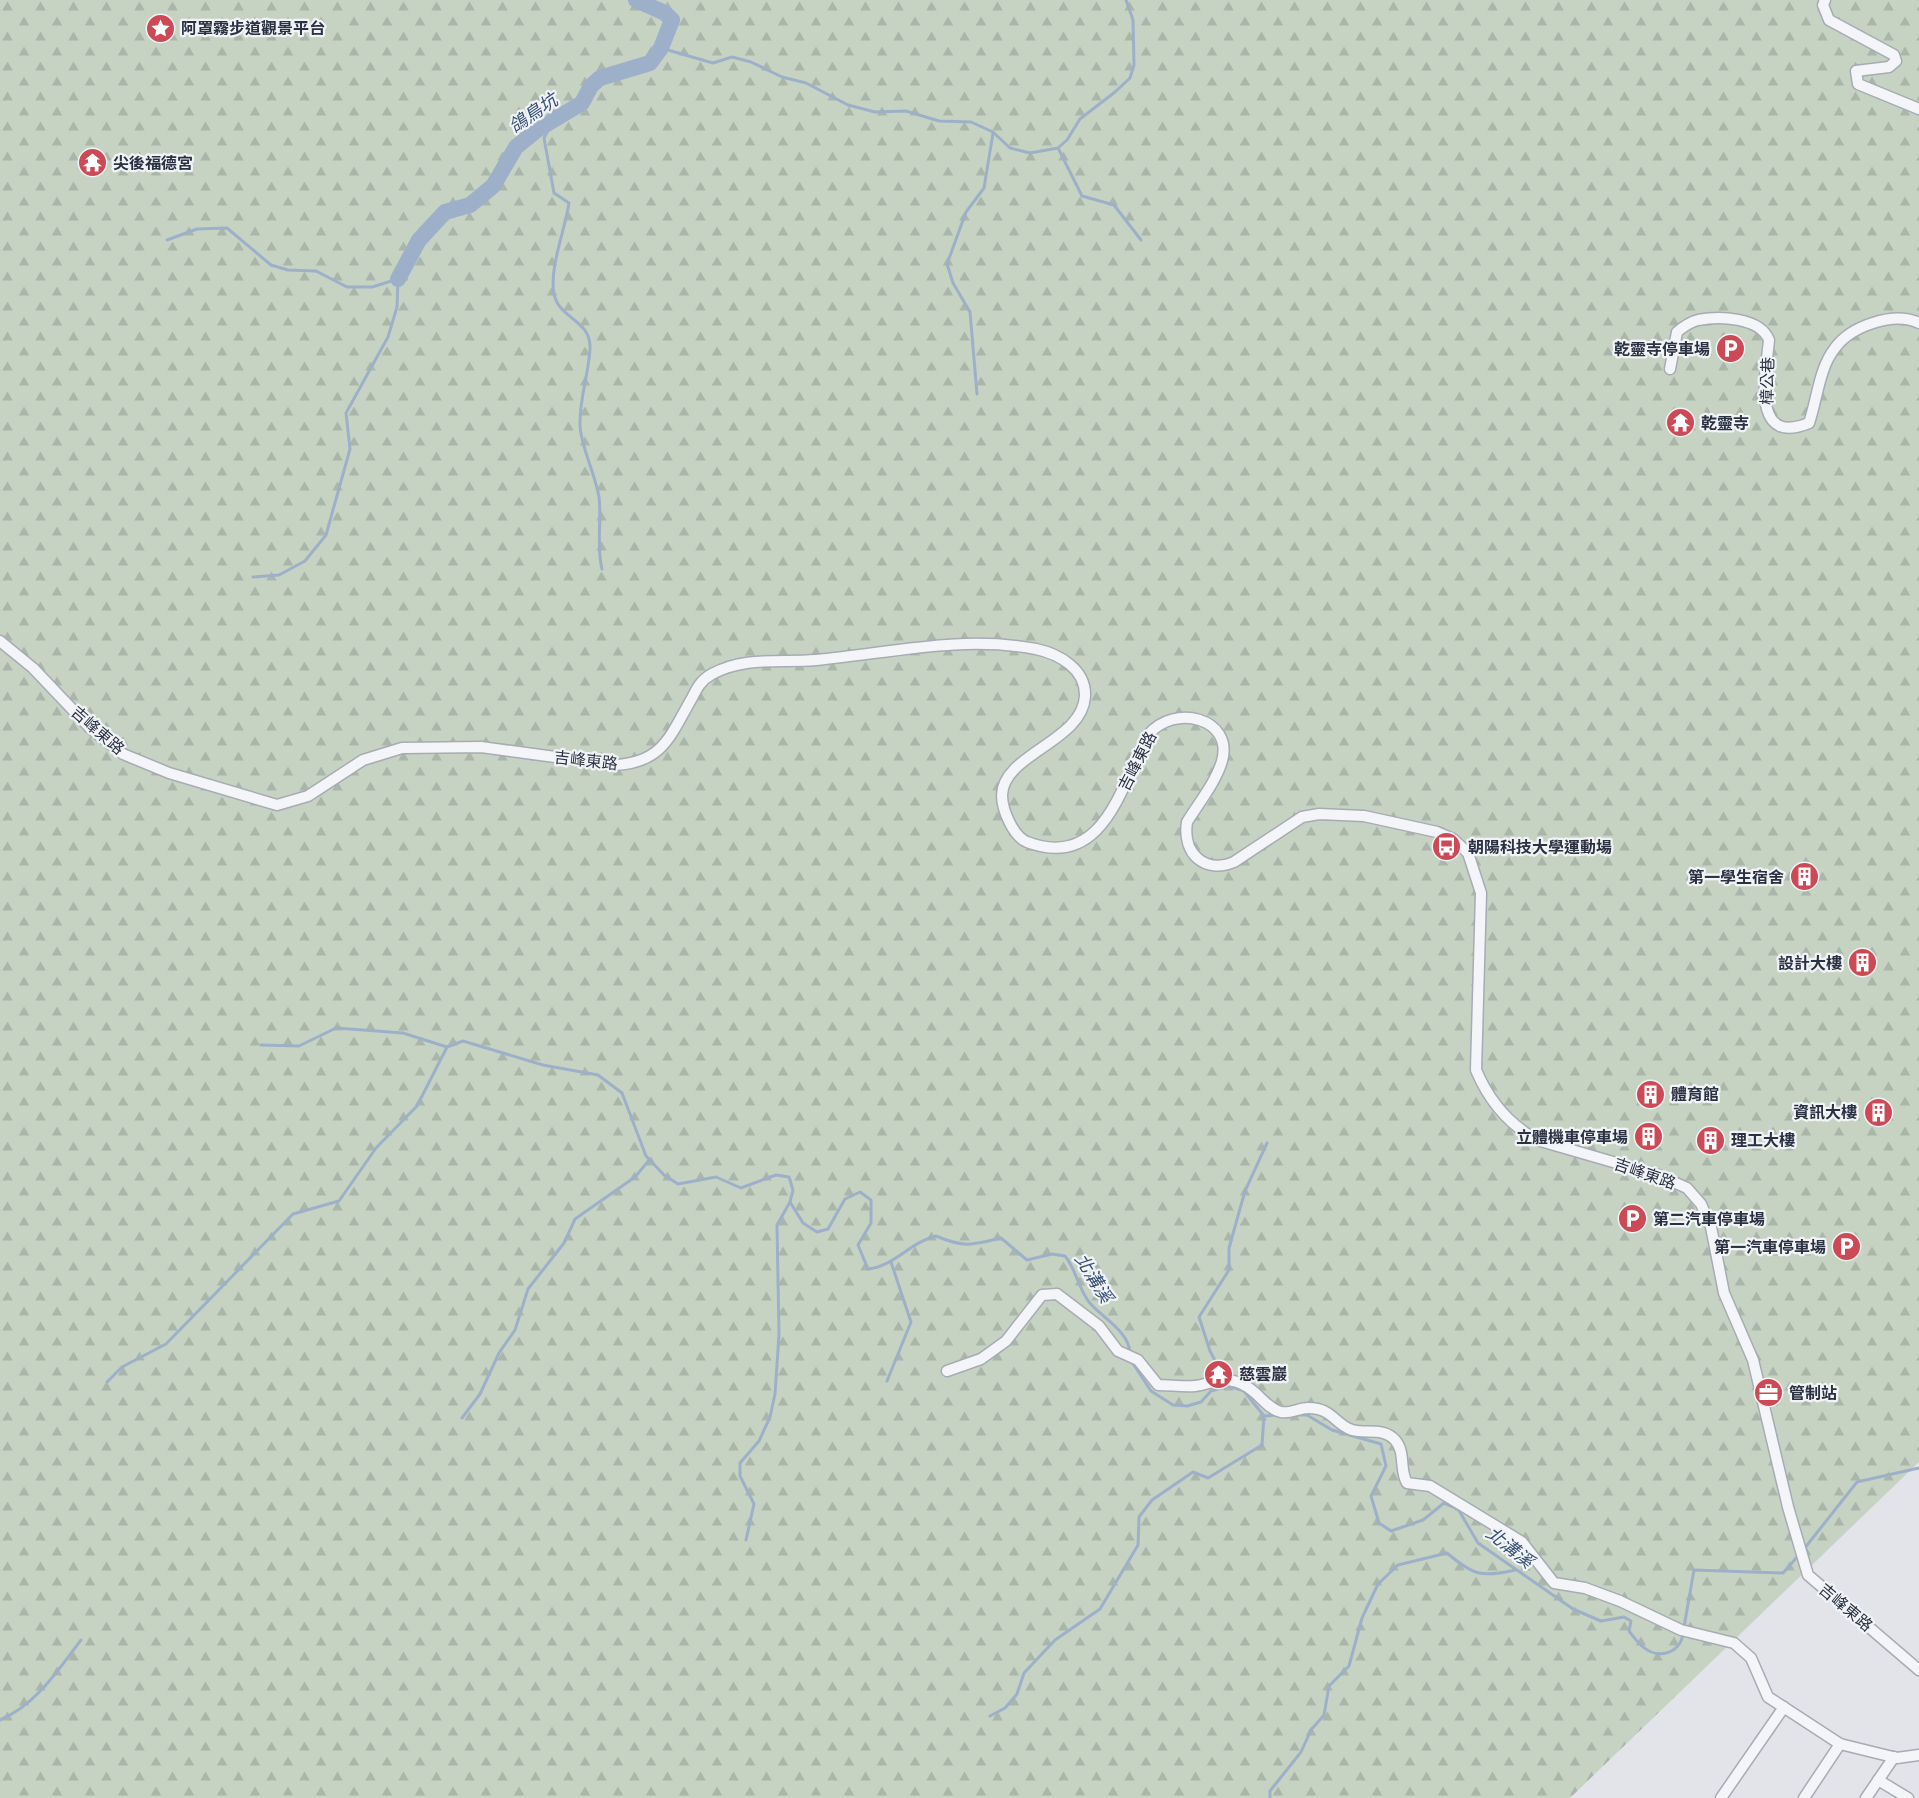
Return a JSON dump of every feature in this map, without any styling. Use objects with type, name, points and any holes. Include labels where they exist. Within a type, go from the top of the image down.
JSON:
[{"type":"street","points":[[1825,0],[1823,5],[1829,20],[1894,55],[1896,61],[1889,68],[1856,71],[1858,84],[1919,109]]},
{"type":"street","name":"樟公巷","points":[[1670,369],[1677,332],[1687,325],[1698,320],[1748,321],[1765,331],[1769,340],[1765,400],[1767,413],[1774,424],[1786,429],[1798,428],[1809,423],[1826,365],[1835,347],[1875,321],[1908,318],[1919,323]]},
{"type":"street","name":"吉峰東路","points":[[0,641],[33,668],[91,729],[123,754],[169,773],[277,805],[308,796],[363,760],[402,748],[481,747],[614,765],[633,764],[655,756],[701,682],[743,661],[815,660],[938,644],[1011,645],[1042,651],[1073,666],[1082,679],[1085,695],[1082,710],[1072,725],[1008,778],[1002,794],[1005,810],[1012,828],[1024,840],[1042,847],[1058,847],[1092,837],[1113,811],[1148,735],[1157,725],[1176,717],[1192,717],[1206,722],[1218,734],[1222,746],[1222,760],[1187,822],[1185,833],[1187,846],[1195,857],[1208,866],[1224,866],[1234,862],[1302,817],[1319,814],[1364,816],[1437,832],[1453,839],[1468,853],[1481,893],[1476,1070],[1482,1085],[1500,1112],[1521,1131],[1537,1140],[1658,1176],[1687,1188],[1701,1204],[1711,1227],[1724,1293],[1753,1360],[1808,1575],[1919,1670]]},
{"type":"street","points":[[947,1371],[981,1359],[1006,1341],[1042,1295],[1057,1294],[1099,1326],[1118,1351],[1138,1360],[1158,1385],[1197,1386],[1223,1380],[1246,1384],[1274,1410],[1282,1413],[1308,1408],[1331,1413],[1341,1424],[1353,1430],[1387,1432],[1402,1452],[1404,1477],[1407,1483],[1430,1486],[1522,1542],[1554,1583],[1585,1588],[1620,1601],[1685,1631],[1734,1643],[1751,1658],[1768,1697],[1840,1744],[1894,1757],[1914,1758],[1919,1755]]},
{"type":"street","points":[[1721,1798],[1784,1707]]},
{"type":"street","points":[[1804,1798],[1840,1744]]},
{"type":"street","points":[[1866,1798],[1894,1757]]},
{"type":"street","points":[[1878,1780],[1908,1798]]},
{"type":"green space","points":[[0,0],[1919,0],[1919,1462],[1570,1798],[0,1798]]},
{"type":"waterway","name":"鴿鳥坑","points":[[398,279],[419,240],[445,212],[470,205],[493,186],[516,147],[537,130],[582,103],[591,86],[600,78],[650,63],[661,48],[672,20],[665,13],[636,0]]},
{"type":"waterway","points":[[661,48],[713,63],[732,57],[751,62],[782,77],[806,83],[848,105],[875,112],[906,111],[939,121],[971,122],[993,132],[1010,148],[1030,153],[1058,148],[1067,140],[1080,119],[1130,78],[1134,65],[1133,20],[1126,0]]},
{"type":"waterway","points":[[553,121],[544,138],[554,193],[569,203],[555,261],[554,294],[562,309],[586,331],[589,339],[589,358],[580,426],[599,497],[599,551],[602,569]]},
{"type":"waterway","points":[[977,394],[970,312],[953,283],[947,264],[966,212],[984,188],[993,133]]},
{"type":"waterway","points":[[1058,148],[1082,196],[1114,205],[1141,240]]},
{"type":"waterway","points":[[167,240],[197,229],[227,228],[271,265],[288,270],[316,271],[347,287],[372,287],[398,279],[397,307],[388,337],[346,413],[350,449],[326,535],[305,561],[279,575],[253,577]]},
{"type":"waterway","points":[[261,1045],[299,1046],[336,1028],[403,1033],[447,1047]]},
{"type":"waterway","points":[[107,1382],[122,1367],[166,1344],[293,1214],[339,1201],[376,1148],[417,1106],[447,1047],[463,1041],[543,1065],[598,1075],[622,1093],[646,1156],[664,1175],[678,1184],[716,1177],[741,1188],[776,1175],[789,1177],[793,1190],[790,1202],[803,1223],[817,1232],[828,1229],[845,1199],[860,1192],[871,1200],[871,1223],[858,1245],[868,1269],[895,1259],[918,1243],[936,1236],[961,1244],[1001,1238],[1027,1260],[1052,1254],[1065,1256],[1085,1297],[1120,1331],[1130,1353]]},
{"type":"waterway","points":[[1224,1378],[1210,1351],[1199,1317],[1229,1270],[1229,1248],[1245,1191],[1267,1143]]},
{"type":"waterway","points":[[462,1418],[480,1394],[499,1353],[515,1330],[528,1289],[564,1243],[575,1219],[635,1177],[650,1159]]},
{"type":"waterway","points":[[746,1540],[754,1504],[740,1476],[740,1463],[759,1441],[770,1417],[775,1394],[779,1335],[777,1225],[790,1202]]},
{"type":"waterway","points":[[887,1381],[911,1322],[891,1262]]},
{"type":"waterway","name":"北溝溪","points":[[1130,1359],[1151,1391],[1173,1405],[1187,1406],[1201,1402],[1211,1391],[1229,1386],[1244,1391],[1264,1416],[1278,1415]]},
{"type":"waterway","name":"北溝溪","points":[[1296,1415],[1307,1415],[1332,1430],[1381,1444],[1386,1466],[1371,1496],[1379,1523],[1391,1531],[1423,1520],[1444,1503],[1458,1509],[1478,1543],[1573,1609],[1601,1621],[1624,1617],[1631,1621],[1629,1631],[1638,1643],[1654,1653],[1661,1654],[1673,1650],[1681,1641],[1683,1634]]},
{"type":"waterway","points":[[990,1716],[1005,1708],[1017,1694],[1024,1673],[1055,1640],[1100,1609],[1138,1545],[1139,1517],[1152,1500],[1193,1472],[1208,1478],[1262,1445],[1264,1416]]},
{"type":"waterway","name":"北溝溪","points":[[1804,1549],[1857,1482],[1919,1468]]},
{"type":"waterway","points":[[1270,1798],[1270,1791],[1301,1752],[1311,1730],[1324,1715],[1329,1686],[1349,1666],[1362,1618],[1378,1584],[1398,1565],[1447,1553],[1478,1573],[1494,1574],[1515,1570]]},
{"type":"waterway","name":"北溝溪","points":[[1684,1627],[1694,1570],[1783,1573],[1798,1556]]},
{"type":"waterway","points":[[0,1720],[35,1696],[55,1675],[81,1640]]},
{"type":"place","name":"阿罩霧步道觀景平台","points":[[160,28]]},
{"type":"place","name":"尖後福德宮","points":[[92,163]]},
{"type":"place","name":"乾靈寺停車場","points":[[1731,349]]},
{"type":"place","name":"乾靈寺","points":[[1680,423]]},
{"type":"place","name":"朝陽科技大學運動場","points":[[1447,847]]},
{"type":"place","name":"第一學生宿舍","points":[[1805,877]]},
{"type":"place","name":"設計大樓","points":[[1863,963]]},
{"type":"place","name":"體育館","points":[[1650,1094]]},
{"type":"place","name":"資訊大樓","points":[[1878,1112]]},
{"type":"place","name":"立體機車停車場","points":[[1649,1137]]},
{"type":"place","name":"理工大樓","points":[[1710,1140]]},
{"type":"place","name":"第二汽車停車場","points":[[1632,1219]]},
{"type":"place","name":"第一汽車停車場","points":[[1847,1247]]},
{"type":"place","name":"慈雲巖","points":[[1218,1374]]},
{"type":"place","name":"管制站","points":[[1768,1393]]}]
